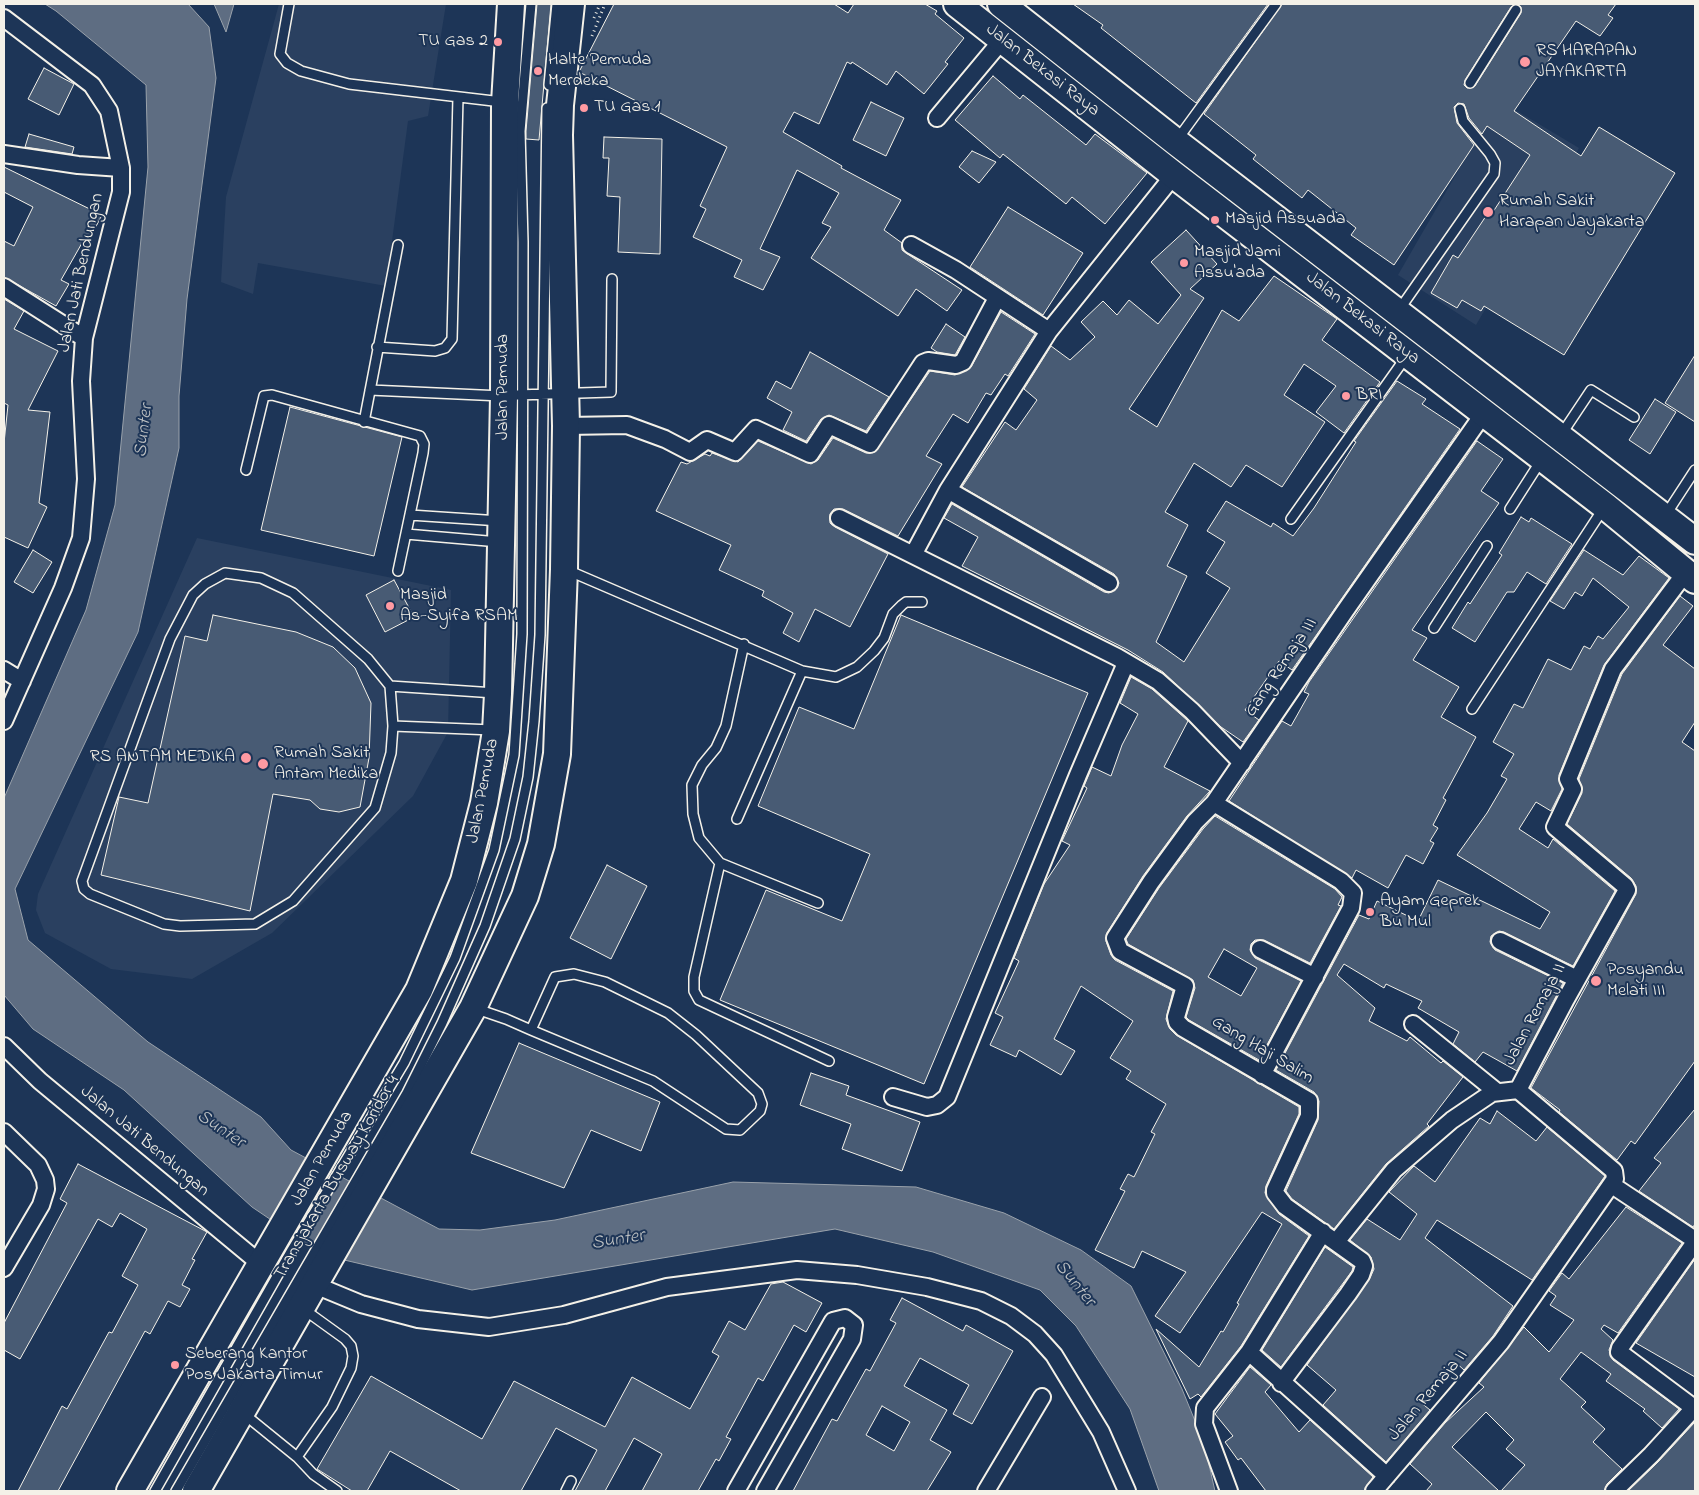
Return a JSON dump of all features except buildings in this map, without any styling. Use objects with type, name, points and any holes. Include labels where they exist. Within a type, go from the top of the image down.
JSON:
[{"type":"main road","name":"Jalan Pemuda","points":[[130,1491],[339,1150],[419,990],[449,921],[464,881],[484,803],[496,731],[502,532],[514,396],[505,103],[511,4]]},
{"type":"main road","name":"Jalan Bekasi Raya","points":[[957,4],[1174,175],[1605,506],[1690,576]]},
{"type":"main road","name":"Jalan Bekasi Raya","points":[[1000,4],[1397,313],[1695,541]]},
{"type":"main road","points":[[196,1491],[302,1308],[316,1273],[372,1171],[473,1008],[525,896],[541,844],[557,754],[564,569],[566,426],[553,394],[560,105],[568,5]]},
{"type":"street","name":"Jalan Jati Bendungan","points":[[4,18],[92,85],[109,111],[121,168],[121,192],[84,338],[81,381],[86,478],[81,538],[63,588],[4,721]]},
{"type":"street","points":[[937,118],[1002,40]]},
{"type":"street","points":[[4,154],[78,165],[121,168]]},
{"type":"street","points":[[913,555],[948,490],[1049,331],[1174,175]]},
{"type":"street","points":[[911,245],[1049,331]]},
{"type":"street","points":[[4,287],[84,338]]},
{"type":"street","points":[[566,426],[627,425],[665,438],[690,452],[707,440],[736,452],[756,429],[810,454],[829,425],[870,444],[923,363],[928,361],[956,365],[963,362],[997,298]]},
{"type":"street","name":"Gang Remaja III","points":[[1117,946],[1115,938],[1117,934],[1151,882],[1195,822],[1214,803],[1484,413]]},
{"type":"street","points":[[948,490],[1109,583]]},
{"type":"street","points":[[839,518],[1158,681],[1192,712],[1242,763]]},
{"type":"street","name":"Jalan Remaja II","points":[[1374,1491],[1501,1342],[1612,1185],[1614,1171],[1518,1090],[1627,888],[1558,830],[1555,824],[1573,789],[1568,779],[1607,680],[1690,576]]},
{"type":"street","points":[[893,1097],[927,1107],[938,1105],[947,1097],[1078,775],[1126,663]]},
{"type":"street","points":[[4,670],[22,681]]},
{"type":"street","points":[[1214,803],[1341,881],[1352,892],[1351,908],[1262,1075]]},
{"type":"street","points":[[1500,941],[1577,979]]},
{"type":"street","name":"Gang Haji Salim","points":[[1117,946],[1125,954],[1183,983],[1186,988],[1176,1017],[1177,1022],[1183,1028],[1309,1101],[1310,1107],[1307,1121],[1275,1190],[1285,1206],[1362,1261],[1364,1266],[1361,1275],[1282,1383]]},
{"type":"street","points":[[1260,949],[1315,977]]},
{"type":"street","points":[[1413,1024],[1497,1092]]},
{"type":"street","name":"Jalan Jati Bendungan","points":[[4,1046],[40,1081],[276,1253]]},
{"type":"street","points":[[1336,1242],[1394,1170],[1452,1120],[1477,1102],[1497,1092],[1518,1090]]},
{"type":"street","points":[[4,1132],[38,1165],[45,1180],[44,1197],[4,1268]]},
{"type":"street","points":[[1612,1185],[1695,1241],[1619,1352],[1695,1407],[1614,1491]]},
{"type":"street","points":[[1229,1491],[1204,1424],[1205,1408],[1250,1352],[1323,1232]]},
{"type":"street","points":[[316,1273],[361,1304],[418,1319],[489,1327],[564,1315],[667,1287],[797,1270],[858,1275],[926,1287],[981,1301],[1011,1316],[1035,1334],[1054,1355],[1101,1432],[1127,1491]]},
{"type":"street","points":[[736,1491],[833,1321],[846,1318],[854,1325],[852,1339],[766,1491]]},
{"type":"street","points":[[1250,1352],[1282,1383],[1387,1476]]},
{"type":"street","points":[[986,1491],[1042,1397]]},
{"type":"lane","points":[[289,4],[280,54],[287,63],[301,71],[349,84],[505,103]]},
{"type":"lane","name":"Transjakarta Busway Koridor 4","points":[[339,1150],[404,1062],[455,958],[494,850],[515,746],[522,634],[514,396],[523,242],[520,131],[531,4]]},
{"type":"lane","points":[[1176,142],[1276,4]]},
{"type":"lane","points":[[1470,83],[1516,10]]},
{"type":"lane","points":[[377,347],[435,351],[445,348],[452,339],[458,97]]},
{"type":"lane","points":[[1397,313],[1494,174],[1495,163],[1493,158],[1483,142],[1463,121],[1460,109]]},
{"type":"lane","points":[[364,422],[398,245]]},
{"type":"lane","points":[[370,390],[514,396],[611,392],[612,279]]},
{"type":"lane","points":[[1291,519],[1408,354]]},
{"type":"lane","points":[[1560,437],[1591,390],[1634,417]]},
{"type":"lane","points":[[246,470],[264,396],[272,394],[364,422],[420,436],[424,444],[423,453],[398,571]]},
{"type":"lane","name":"Transjakarta Busway Koridor 4","points":[[372,1171],[407,1093],[442,1023],[485,926],[515,839],[528,777],[534,721],[553,394]]},
{"type":"lane","points":[[1510,510],[1543,458]]},
{"type":"lane","points":[[1664,518],[1695,470]]},
{"type":"lane","points":[[1472,709],[1605,506]]},
{"type":"lane","points":[[410,515],[502,532]]},
{"type":"lane","points":[[406,534],[502,532]]},
{"type":"lane","points":[[1434,628],[1487,546]]},
{"type":"lane","points":[[564,569],[744,644],[802,671],[836,677],[857,667],[874,651],[884,638],[894,614],[902,604],[906,602],[922,602]]},
{"type":"lane","points":[[226,573],[261,578],[293,593],[368,659],[390,686],[393,726],[391,753],[375,808],[293,901],[269,917],[255,924],[180,926],[164,924],[90,894],[84,889],[82,881],[86,865],[170,639],[193,594],[205,584],[226,573]]},
{"type":"lane","points":[[744,644],[726,726],[716,748],[702,764],[692,785],[693,814],[700,838],[720,863],[818,903]]},
{"type":"lane","points":[[737,819],[802,671]]},
{"type":"lane","points":[[390,686],[498,694]]},
{"type":"lane","points":[[393,726],[496,731]]},
{"type":"lane","points":[[720,863],[694,978],[698,1000],[829,1062]]},
{"type":"lane","points":[[473,1008],[653,1081],[726,1129],[740,1130],[760,1111],[762,1104],[758,1093],[696,1034],[668,1013],[605,982],[574,974],[555,977],[531,1030]]},
{"type":"lane","name":"Transjakarta Busway Koridor 4","points":[[155,1491],[276,1253]]},
{"type":"lane","name":"Transjakarta Busway Koridor 4","points":[[176,1491],[316,1273]]},
{"type":"lane","points":[[296,1457],[332,1407],[351,1368],[353,1356],[351,1346],[345,1339],[302,1308]]},
{"type":"lane","points":[[242,1413],[296,1457],[313,1474],[337,1491]]},
{"type":"lane","points":[[566,1491],[571,1481]]},
{"type":"path","points":[[600,4],[587,38],[591,39],[605,4]]},
{"type":"shaded area","points":[[279,4],[446,4],[428,116],[408,121],[386,286],[258,263],[253,294],[221,282],[226,197]]},
{"type":"shaded area","name":"Rumah Sakit Harapan Jayakarta","points":[[1502,102],[1579,148],[1476,325],[1398,275],[1488,119]]},
{"type":"shaded area","name":"Rumah Sakit Antam Medika","points":[[197,538],[451,590],[448,732],[413,796],[272,933],[192,979],[111,969],[45,933],[36,910],[38,894]]},
{"type":"water","name":"Sunter","points":[[45,4],[188,4],[209,27],[216,78],[187,299],[179,396],[179,448],[138,632],[15,889],[28,940],[148,1042],[261,1117],[291,1150],[439,1229],[480,1230],[555,1220],[733,1182],[916,1187],[1004,1213],[1081,1250],[1131,1286],[1182,1389],[1204,1443],[1215,1491],[1159,1491],[1130,1409],[1076,1326],[1040,1290],[933,1252],[835,1229],[472,1290],[323,1255],[252,1207],[124,1090],[33,1029],[4,995],[4,798],[86,610],[115,505],[148,167],[146,85]]},
{"type":"water","points":[[214,4],[234,4],[226,32]]},
{"type":"place","name":"TU Gas 2","points":[[498,42]]},
{"type":"place","name":"RS HARAPAN JAYAKARTA","points":[[1525,62]]},
{"type":"place","name":"Halte Pemuda Merdeka","points":[[538,71]]},
{"type":"place","name":"TU Gas 1","points":[[584,108]]},
{"type":"place","name":"Rumah Sakit Harapan Jayakarta","points":[[1488,212]]},
{"type":"place","name":"Masjid Assuada","points":[[1215,220]]},
{"type":"place","name":"Masjid Jami Assu'ada","points":[[1184,263]]},
{"type":"place","name":"BRI","points":[[1346,396]]},
{"type":"place","name":"Masjid As-Syifa RSAM","points":[[390,606]]},
{"type":"place","name":"RS ANTAM MEDIKA","points":[[246,758]]},
{"type":"place","name":"Rumah Sakit Antam Medika","points":[[263,764]]},
{"type":"place","name":"Ayam Geprek Bu Mul","points":[[1370,912]]},
{"type":"place","name":"Posyandu Melati III","points":[[1596,981]]},
{"type":"place","name":"Seberang Kantor Pos Jakarta Timur","points":[[175,1365]]}]
